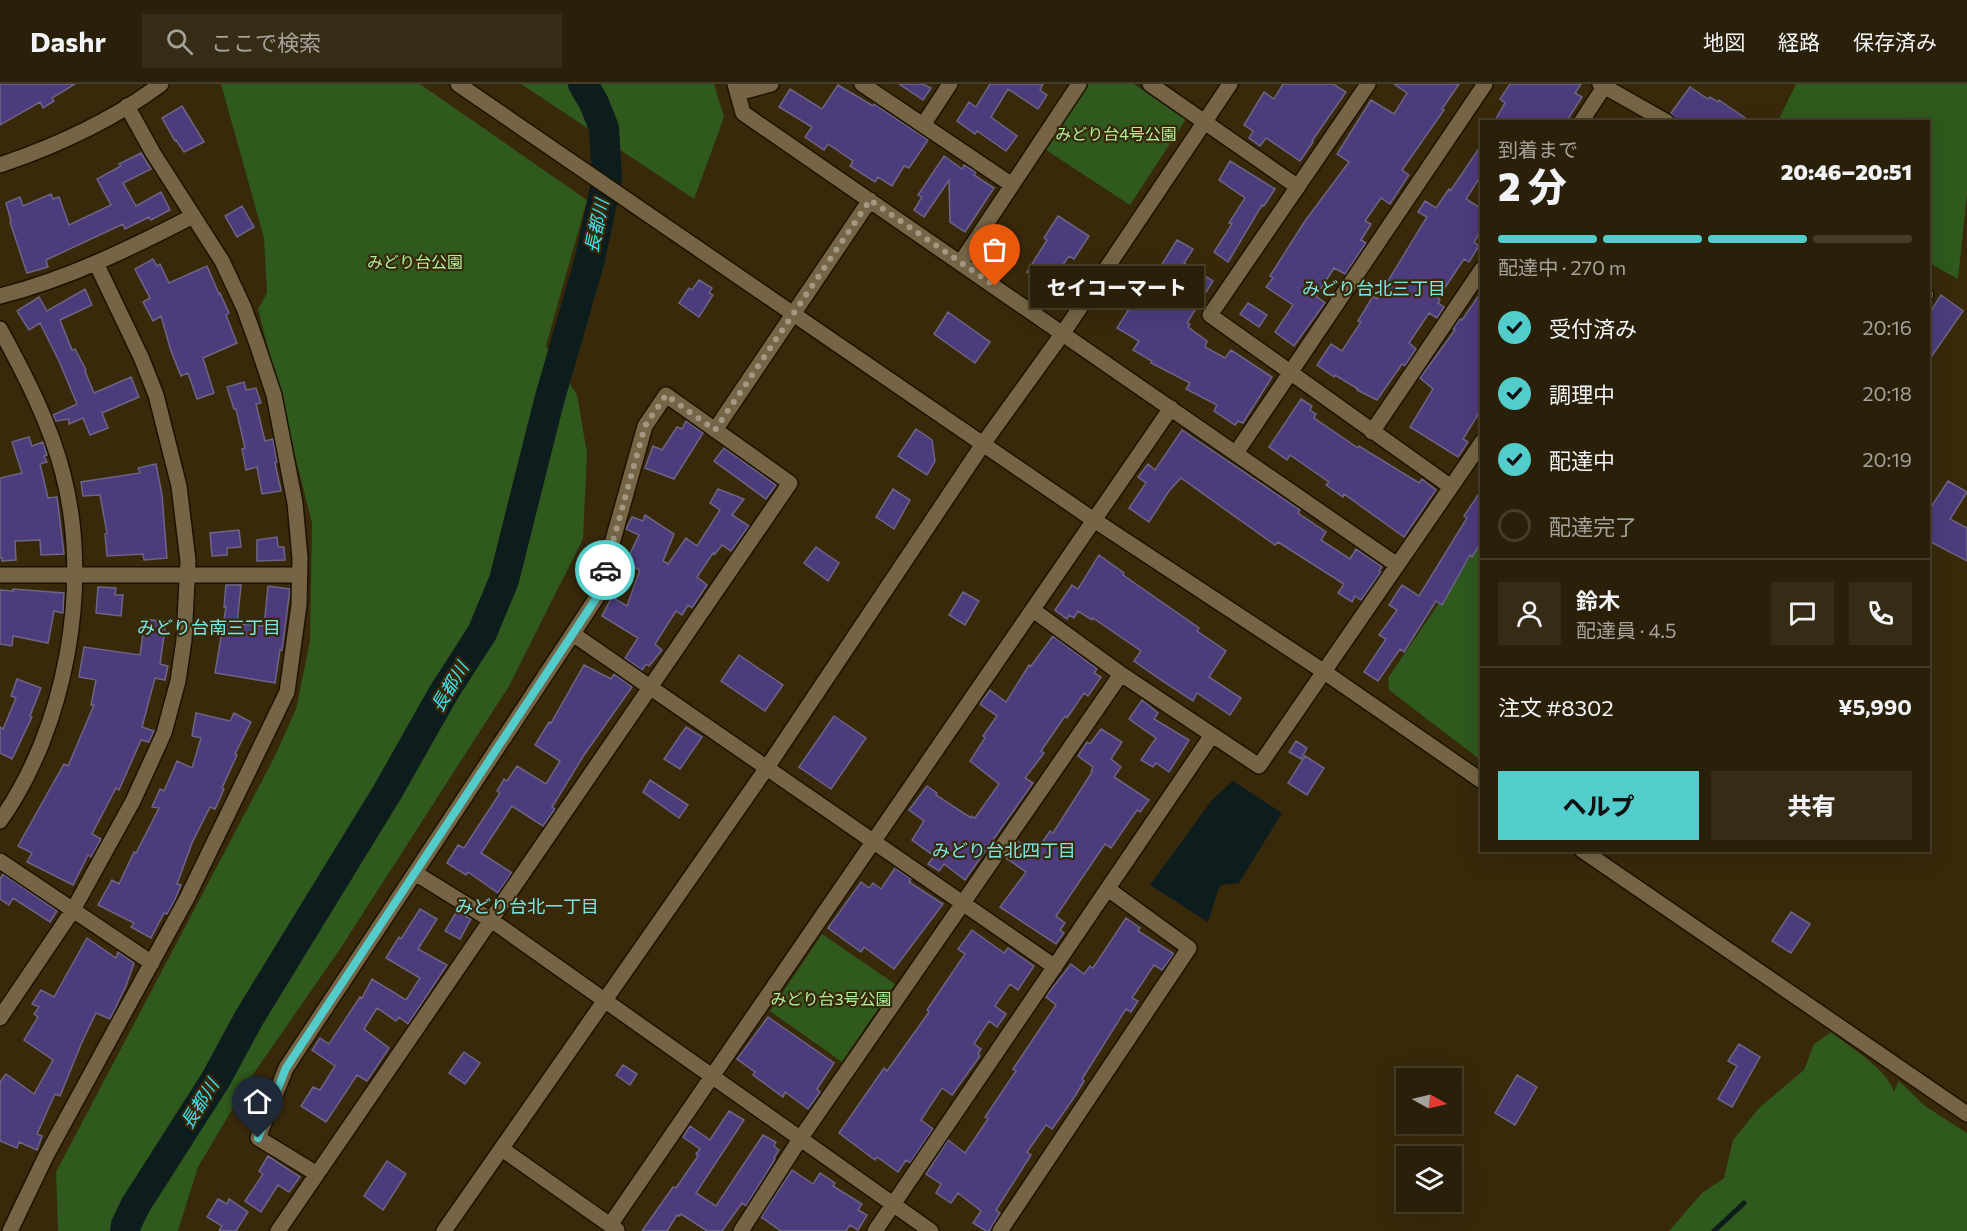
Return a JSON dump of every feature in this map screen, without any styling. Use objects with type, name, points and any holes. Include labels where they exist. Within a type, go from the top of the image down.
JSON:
[{"type":"street","points":[[0,165],[33,154],[107,119],[161,84]]},
{"type":"street","points":[[458,84],[983,444],[1323,671],[1480,780]]},
{"type":"street","points":[[771,84],[736,89],[743,113],[1397,565]]},
{"type":"street","points":[[862,84],[1012,185]]},
{"type":"street","points":[[923,125],[950,84]]},
{"type":"street","points":[[961,262],[1079,84]]},
{"type":"street","points":[[1150,84],[1298,187]]},
{"type":"street","points":[[444,1231],[766,769],[983,444],[1063,333],[1230,84]]},
{"type":"street","points":[[1368,84],[1210,315],[1451,487]]},
{"type":"street","points":[[1236,453],[1485,84]]},
{"type":"street","points":[[1582,120],[1602,85],[1663,120]]},
{"type":"street","points":[[10,1231],[46,1156],[187,898],[287,692],[297,623],[300,558],[295,504],[274,395],[244,308],[222,261],[153,153],[127,106]]},
{"type":"street","points":[[715,430],[870,200]]},
{"type":"street","points":[[0,296],[31,288],[115,256],[193,216]]},
{"type":"street","points":[[0,1018],[73,910],[133,801],[164,733],[181,661],[186,615],[187,544],[179,486],[162,413],[141,357],[96,263]]},
{"type":"street","points":[[1372,432],[1480,272]]},
{"type":"street","points":[[0,328],[29,384],[57,454],[68,496],[76,576],[69,645],[57,699],[28,771],[0,822]]},
{"type":"street","points":[[278,1231],[790,483],[666,395],[645,426],[597,597],[286,1068],[258,1138],[317,1174]]},
{"type":"street","points":[[502,1149],[614,1228],[712,1077],[1171,408]]},
{"type":"street","points":[[1033,610],[1121,674],[1259,766],[1480,445]]},
{"type":"street","points":[[0,575],[187,577],[300,575]]},
{"type":"street","points":[[573,634],[1055,967]]},
{"type":"street","points":[[741,1231],[801,1139],[1121,674]]},
{"type":"street","points":[[875,1231],[1212,735]]},
{"type":"street","points":[[1585,852],[1967,1114]]},
{"type":"street","points":[[0,861],[152,963]]},
{"type":"street","points":[[415,873],[491,920],[931,1231]]},
{"type":"street","points":[[1000,1231],[1189,948],[1108,889]]},
{"type":"green space","name":"みどり台公園","points":[[221,84],[420,84],[587,200],[546,346],[577,395],[587,453],[583,539],[509,686],[340,949],[252,1076],[198,1167],[178,1231],[58,1231],[56,1172],[274,758],[296,709],[310,641],[312,523],[258,309],[267,293],[264,238]]},
{"type":"green space","points":[[521,84],[714,84],[724,117],[694,199]]},
{"type":"green space","name":"みどり台4号公園","points":[[1089,84],[1134,84],[1186,119],[1130,205],[1046,150]]},
{"type":"green space","points":[[1796,84],[1967,84],[1967,195],[1958,279],[1930,264],[1930,120],[1778,120]]},
{"type":"green space","points":[[1480,543],[1480,759],[1389,690],[1388,678]]},
{"type":"green space","name":"みどり台3号公園","points":[[822,934],[895,984],[842,1062],[770,1011]]},
{"type":"green space","points":[[1831,1032],[1876,1067],[1890,1083],[1894,1092],[1899,1081],[1925,1106],[1967,1133],[1967,1231],[1669,1231],[1702,1193],[1724,1178],[1733,1140],[1760,1107],[1804,1070],[1814,1044]]},
{"type":"shaded area","points":[[1233,781],[1282,813],[1239,883],[1220,885],[1208,922],[1150,885],[1212,800]]},
{"type":"building","points":[[0,84],[75,84],[52,98],[54,101],[43,108],[40,102],[0,125]]},
{"type":"building","points":[[899,84],[923,84],[931,88],[923,100]]},
{"type":"building","points":[[990,84],[1043,84],[1040,90],[1047,95],[1038,109],[1008,89],[991,117],[1017,136],[1006,151],[977,131],[975,134],[957,121],[969,102],[976,107]]},
{"type":"building","points":[[1283,84],[1333,84],[1346,92],[1300,161],[1266,138],[1260,146],[1249,138],[1253,131],[1244,125],[1264,92],[1274,99]]},
{"type":"building","points":[[1394,84],[1459,84],[1442,109],[1444,110],[1402,170],[1409,175],[1390,204],[1381,198],[1365,221],[1371,224],[1361,240],[1366,243],[1345,274],[1334,268],[1316,296],[1325,303],[1294,346],[1275,332],[1293,305],[1266,287],[1273,278],[1270,276],[1305,221],[1349,162],[1337,154],[1371,100],[1394,114],[1407,93]]},
{"type":"building","points":[[1510,84],[1581,84],[1575,93],[1582,97],[1567,120],[1495,120],[1505,103],[1500,99]]},
{"type":"building","points":[[838,85],[873,106],[874,104],[928,140],[909,168],[904,166],[892,186],[878,177],[875,182],[850,166],[853,161],[828,144],[824,150],[805,137],[812,127],[779,107],[790,89],[822,109]]},
{"type":"building","points":[[1690,87],[1708,99],[1710,97],[1718,102],[1719,100],[1748,120],[1676,120],[1671,113]]},
{"type":"building","points":[[182,106],[204,142],[184,152],[162,118]]},
{"type":"building","points":[[1480,147],[1480,177],[1466,199],[1480,208],[1480,232],[1474,242],[1479,246],[1469,262],[1464,259],[1438,298],[1440,300],[1438,303],[1444,307],[1437,318],[1429,313],[1409,343],[1416,349],[1405,366],[1402,364],[1377,400],[1317,365],[1331,344],[1342,351],[1361,322],[1358,321],[1373,296],[1377,299],[1427,217],[1418,212],[1425,201],[1436,208],[1449,189],[1451,190]]},
{"type":"building","points":[[141,153],[151,169],[123,183],[136,206],[161,192],[170,210],[151,220],[149,217],[125,229],[123,224],[46,260],[48,267],[27,273],[6,203],[20,197],[23,206],[51,194],[53,199],[59,197],[69,225],[111,205],[97,179]]},
{"type":"building","points":[[944,156],[962,169],[964,165],[976,172],[974,175],[994,188],[965,232],[950,222],[949,180],[924,217],[914,210],[922,197],[918,195]]},
{"type":"building","points":[[1230,161],[1275,189],[1264,206],[1262,205],[1228,262],[1214,252],[1245,198],[1219,180]]},
{"type":"building","points":[[242,206],[254,227],[237,237],[225,216]]},
{"type":"building","points":[[1058,216],[1089,236],[1074,259],[1069,256],[1052,281],[1040,274],[1037,279],[1027,272],[1047,240],[1044,238]]},
{"type":"building","points":[[1177,240],[1193,249],[1184,263],[1213,281],[1187,323],[1190,324],[1188,327],[1207,341],[1205,347],[1225,358],[1231,350],[1272,377],[1243,423],[1238,421],[1235,425],[1214,411],[1217,405],[1186,389],[1190,383],[1151,363],[1152,361],[1133,350],[1139,341],[1117,328],[1144,285],[1157,267],[1159,269]]},
{"type":"building","points":[[153,259],[157,266],[160,264],[169,283],[207,266],[220,293],[229,313],[226,315],[237,343],[203,358],[214,393],[197,399],[188,373],[181,376],[161,316],[153,321],[143,302],[150,298],[135,269]]},
{"type":"building","points":[[699,280],[712,288],[709,293],[713,295],[699,317],[679,303],[689,288],[692,290]]},
{"type":"building","points":[[85,289],[92,305],[60,320],[72,350],[75,349],[86,370],[94,393],[131,377],[139,397],[102,413],[108,428],[90,435],[83,418],[69,424],[69,419],[56,421],[53,415],[77,404],[40,323],[29,330],[17,311],[39,297],[47,311]]},
{"type":"building","points":[[1480,294],[1480,411],[1463,439],[1468,442],[1458,457],[1410,427],[1433,389],[1420,378],[1455,330],[1453,329],[1460,319],[1462,320]]},
{"type":"building","points":[[1941,295],[1963,311],[1930,359],[1930,312]]},
{"type":"building","points":[[1248,303],[1267,315],[1259,327],[1240,314]]},
{"type":"building","points":[[948,312],[990,342],[975,363],[934,334]]},
{"type":"building","points":[[244,382],[246,390],[256,388],[261,403],[256,404],[265,441],[273,439],[281,491],[262,494],[257,467],[246,470],[242,449],[245,448],[236,409],[234,409],[227,387]]},
{"type":"building","points":[[1301,399],[1312,406],[1310,410],[1316,414],[1314,418],[1358,448],[1359,446],[1419,483],[1422,479],[1436,490],[1404,537],[1344,494],[1343,497],[1326,485],[1329,482],[1290,455],[1287,460],[1269,447]]},
{"type":"building","points":[[686,421],[703,433],[674,479],[645,468],[653,446],[662,450],[677,427],[682,429]]},
{"type":"building","points":[[916,429],[932,440],[935,461],[927,475],[898,456]]},
{"type":"building","points":[[1182,430],[1300,510],[1298,513],[1326,532],[1321,540],[1350,559],[1356,549],[1382,567],[1379,571],[1381,572],[1361,600],[1355,596],[1352,602],[1338,593],[1344,584],[1278,542],[1275,545],[1181,478],[1169,491],[1149,522],[1129,508],[1146,483],[1138,477],[1148,464],[1155,470]]},
{"type":"building","points":[[29,437],[32,446],[43,442],[47,455],[44,456],[47,462],[40,464],[48,498],[57,497],[64,554],[41,555],[40,540],[15,541],[16,560],[2,561],[0,558],[0,478],[22,473],[12,442]]},
{"type":"building","points":[[724,448],[776,485],[766,499],[714,461]]},
{"type":"building","points":[[156,464],[162,495],[167,558],[144,560],[143,554],[107,556],[105,534],[107,533],[100,495],[83,496],[81,482],[140,473],[138,468]]},
{"type":"building","points":[[1948,481],[1967,492],[1950,519],[1967,528],[1967,561],[1930,542],[1930,508]]},
{"type":"building","points":[[718,489],[744,499],[732,515],[749,526],[731,551],[722,545],[715,554],[713,553],[697,577],[707,585],[692,608],[688,605],[682,615],[676,611],[655,644],[662,650],[649,666],[646,664],[642,670],[625,658],[638,638],[602,616],[612,597],[627,606],[640,570],[625,564],[639,535],[626,529],[632,517],[643,521],[645,515],[674,534],[663,561],[668,564],[686,538],[697,546],[720,510],[710,503]]},
{"type":"building","points":[[893,489],[910,500],[894,529],[876,517]]},
{"type":"building","points":[[1480,492],[1480,544],[1472,557],[1470,555],[1442,605],[1436,601],[1404,652],[1400,649],[1378,681],[1364,672],[1386,639],[1379,635],[1397,610],[1389,605],[1402,585],[1419,596],[1467,518],[1464,516]]},
{"type":"building","points":[[239,530],[241,547],[227,548],[227,555],[212,556],[210,533]]},
{"type":"building","points":[[277,537],[278,547],[284,547],[285,560],[257,561],[257,540]]},
{"type":"building","points":[[816,547],[839,563],[828,581],[804,563]]},
{"type":"building","points":[[1099,555],[1124,573],[1123,575],[1199,628],[1197,631],[1226,651],[1209,677],[1241,698],[1230,715],[1197,693],[1193,701],[1134,661],[1141,651],[1093,618],[1092,620],[1078,611],[1074,618],[1069,615],[1067,619],[1055,610],[1072,585],[1078,589]]},
{"type":"building","points":[[226,585],[241,585],[237,624],[264,626],[268,586],[290,589],[275,683],[215,673],[226,607],[224,607]]},
{"type":"building","points":[[98,587],[116,588],[115,595],[123,595],[121,616],[96,613]]},
{"type":"building","points":[[13,589],[64,593],[63,613],[54,611],[48,643],[13,636],[12,646],[0,644],[0,590],[13,591]]},
{"type":"building","points":[[963,592],[979,601],[965,625],[949,615]]},
{"type":"building","points":[[145,619],[166,622],[160,664],[168,666],[165,680],[155,678],[142,727],[154,731],[149,742],[141,740],[119,790],[116,788],[92,834],[101,839],[91,857],[88,855],[73,885],[27,862],[32,853],[18,846],[64,764],[68,766],[94,705],[91,705],[96,680],[79,677],[84,647],[140,655]]},
{"type":"building","points":[[1053,636],[1097,669],[1094,673],[1101,677],[1088,696],[1084,693],[1067,718],[1065,716],[1041,751],[1044,753],[1025,778],[1033,783],[965,880],[944,864],[939,871],[928,864],[934,856],[912,840],[924,821],[909,810],[927,786],[937,793],[936,795],[971,818],[972,816],[975,818],[999,784],[970,761],[997,716],[980,704],[990,690],[1006,702],[1029,665],[1031,666]]},
{"type":"building","points":[[739,655],[783,685],[765,711],[721,681]]},
{"type":"building","points":[[584,665],[611,679],[614,674],[632,687],[584,755],[552,807],[555,809],[543,826],[512,806],[481,853],[512,873],[498,893],[468,872],[466,875],[447,863],[458,845],[464,848],[500,793],[497,791],[504,779],[507,781],[517,766],[546,784],[560,761],[535,745],[549,722],[551,723]]},
{"type":"building","points":[[17,679],[41,688],[30,716],[32,717],[12,759],[0,753],[0,727],[3,729],[16,698],[11,696]]},
{"type":"building","points":[[1142,700],[1158,713],[1154,719],[1189,740],[1169,772],[1156,763],[1153,767],[1141,760],[1156,738],[1129,719]]},
{"type":"building","points":[[196,713],[230,721],[234,713],[251,722],[235,754],[237,755],[215,809],[210,807],[192,843],[177,884],[181,885],[174,902],[167,914],[164,913],[151,938],[131,927],[134,923],[98,905],[112,880],[119,884],[159,808],[152,807],[160,789],[164,791],[177,761],[192,768],[201,738],[192,736]]},
{"type":"building","points":[[834,716],[866,738],[831,789],[799,767]]},
{"type":"building","points":[[686,727],[702,737],[680,769],[664,759]]},
{"type":"building","points":[[1101,729],[1122,742],[1111,759],[1121,767],[1114,777],[1149,800],[1140,812],[1137,810],[1111,848],[1105,844],[1056,916],[1065,923],[1060,930],[1064,933],[1056,944],[1000,907],[1026,872],[1006,858],[1018,841],[1035,853],[1050,831],[1053,833],[1092,772],[1093,767],[1078,756],[1087,742],[1090,744]]},
{"type":"building","points":[[1296,741],[1307,748],[1301,759],[1289,752]]},
{"type":"building","points":[[1305,756],[1324,768],[1307,795],[1288,783]]},
{"type":"building","points":[[650,780],[688,805],[679,818],[643,792]]},
{"type":"building","points":[[895,868],[911,879],[909,882],[943,904],[894,969],[864,947],[861,952],[828,928],[861,882],[869,888],[873,883],[881,889]]},
{"type":"building","points":[[3,874],[57,911],[50,922],[13,898],[9,905],[0,899],[0,879]]},
{"type":"building","points":[[420,909],[437,919],[418,949],[447,965],[408,1024],[399,1017],[396,1021],[377,1008],[364,1029],[389,1048],[367,1081],[357,1075],[326,1122],[301,1106],[313,1087],[320,1090],[335,1066],[312,1050],[320,1038],[329,1044],[360,997],[362,998],[372,979],[406,1000],[420,978],[386,958]]},
{"type":"building","points":[[457,911],[471,919],[460,939],[445,931]]},
{"type":"building","points":[[1791,912],[1810,924],[1791,953],[1772,941]]},
{"type":"building","points":[[1126,918],[1140,928],[1138,931],[1174,954],[1162,970],[1154,965],[1132,998],[1138,1001],[1131,1012],[1126,1009],[1082,1079],[1084,1081],[1075,1096],[1052,1129],[1046,1125],[1027,1152],[1031,1155],[996,1210],[1000,1213],[989,1231],[986,1231],[973,1223],[981,1211],[958,1193],[951,1203],[936,1193],[941,1184],[926,1174],[948,1140],[965,1153],[988,1119],[985,1117],[1016,1071],[1013,1069],[1056,1005],[1046,997],[1050,991],[1071,964],[1084,974],[1090,966],[1093,968]]},
{"type":"building","points":[[972,930],[1004,953],[1008,948],[1034,966],[1018,990],[1010,984],[995,1006],[1006,1014],[997,1027],[989,1021],[974,1044],[981,1049],[978,1054],[980,1056],[952,1095],[942,1088],[921,1120],[933,1129],[910,1163],[906,1160],[898,1172],[877,1157],[875,1160],[839,1133],[884,1068],[887,1071],[929,1012],[927,1010],[965,954],[958,949]]},
{"type":"building","points":[[87,938],[116,958],[118,952],[134,963],[110,1019],[96,1013],[60,1096],[55,1094],[37,1134],[42,1136],[37,1150],[19,1142],[17,1148],[0,1141],[0,1082],[6,1074],[34,1094],[53,1060],[24,1040],[38,1017],[34,1014],[39,1007],[32,1004],[41,990],[54,997]]},
{"type":"building","points":[[768,1017],[834,1063],[817,1089],[820,1092],[808,1109],[785,1092],[783,1097],[753,1075],[755,1072],[737,1059]]},
{"type":"building","points":[[1739,1044],[1760,1057],[1732,1107],[1718,1099],[1737,1066],[1728,1061]]},
{"type":"building","points":[[464,1052],[480,1063],[465,1084],[449,1073]]},
{"type":"building","points":[[623,1065],[637,1074],[630,1085],[616,1075]]},
{"type":"building","points":[[1517,1075],[1537,1087],[1515,1125],[1495,1113]]},
{"type":"building","points":[[729,1111],[744,1120],[696,1193],[716,1206],[763,1135],[776,1142],[774,1146],[779,1150],[746,1206],[742,1203],[722,1231],[707,1231],[681,1214],[677,1215],[667,1231],[642,1231],[698,1156],[696,1154],[700,1149],[683,1137],[690,1126],[710,1140]]},
{"type":"building","points":[[268,1156],[300,1177],[289,1192],[278,1185],[261,1212],[245,1201],[263,1174],[259,1171]]},
{"type":"building","points":[[387,1161],[406,1174],[383,1210],[364,1196]]},
{"type":"building","points":[[792,1170],[813,1184],[820,1173],[835,1183],[833,1186],[862,1204],[858,1210],[867,1215],[858,1230],[850,1225],[846,1231],[781,1231],[761,1217]]},
{"type":"building","points":[[218,1199],[227,1204],[229,1199],[248,1212],[236,1231],[219,1231],[222,1226],[207,1217]]},
{"type":"waterway","name":"長都川","points":[[125,1231],[135,1206],[216,1079],[249,1018],[388,791],[444,692],[482,633],[504,580],[549,401],[590,259],[607,179],[604,128],[583,84]]},
{"type":"waterway","points":[[1714,1231],[1744,1203]]},
{"type":"way so far","points":[[605,570],[645,426],[666,395],[715,430],[870,200],[995,286]]},
{"type":"place","name":"セイコーマート","points":[[995,286]]},
{"type":"district","name":"みどり台北三丁目","points":[[1374,289]]},
{"type":"district","name":"みどり台南三丁目","points":[[209,628]]},
{"type":"district","name":"みどり台北四丁目","points":[[1004,851]]},
{"type":"district","name":"みどり台北一丁目","points":[[527,907]]},
{"type":"route","points":[[258,1138],[286,1068],[597,597],[605,570]]}]
